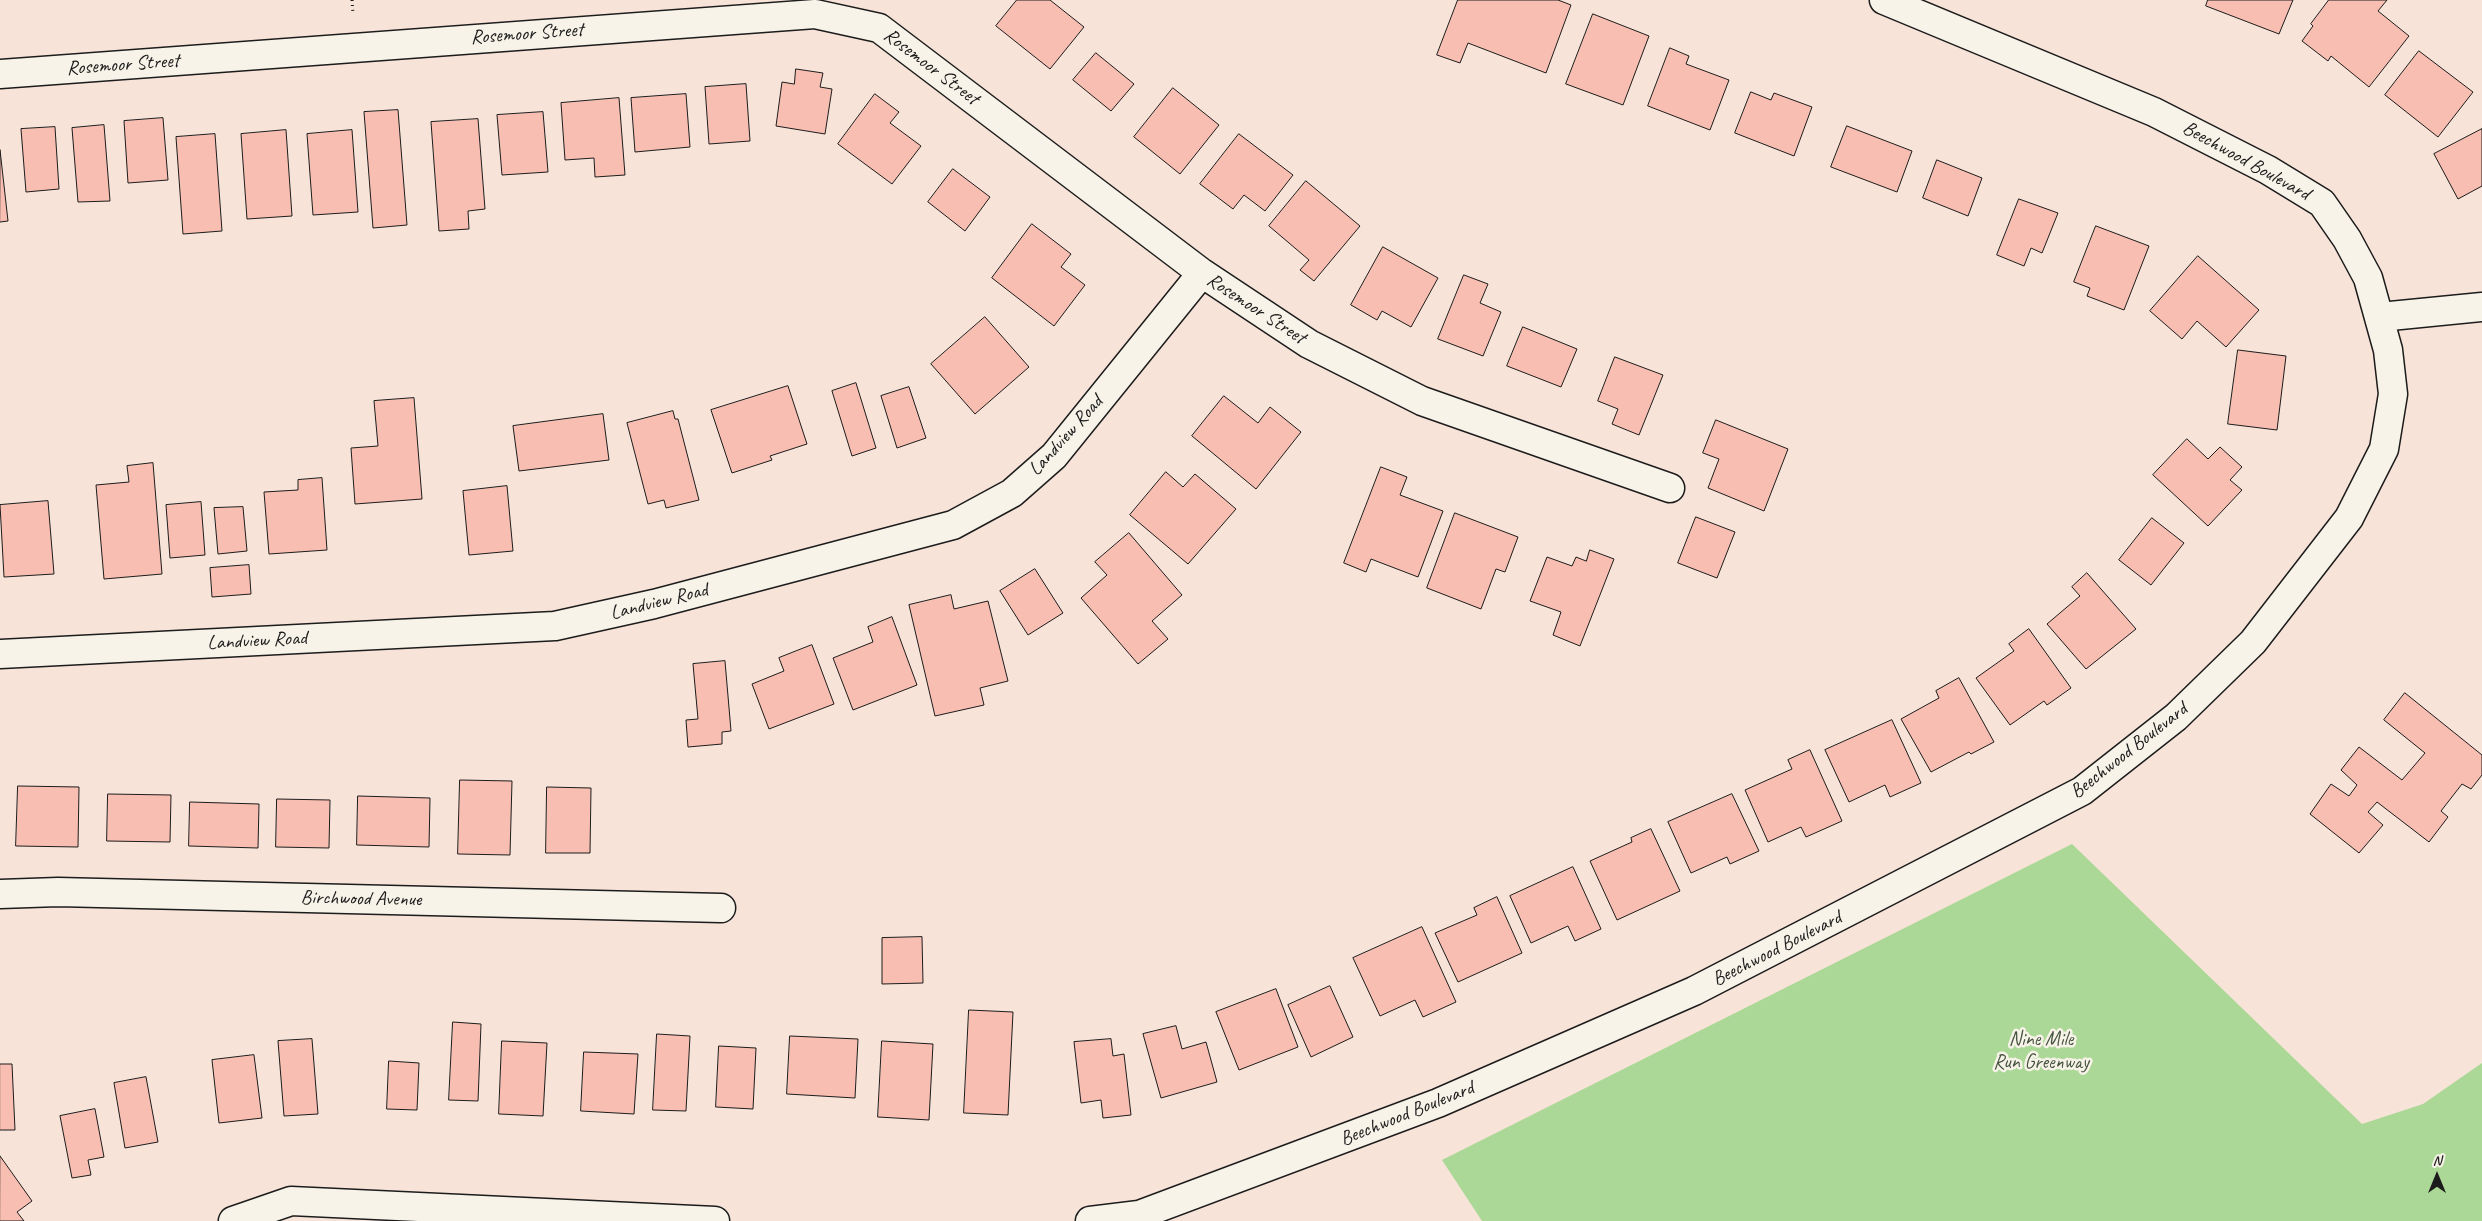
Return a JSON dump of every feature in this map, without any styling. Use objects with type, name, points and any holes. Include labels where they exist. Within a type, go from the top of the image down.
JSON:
[{"type":"street","name":"Beechwood Boulevard","points":[[1090,1221],[1139,1216],[1438,1103],[1694,991],[2082,791],[2176,717],[2253,642],[2349,518],[2384,449],[2393,394],[2388,350],[2368,278],[2322,203],[2268,170],[2154,112],[1884,0]]},
{"type":"street","name":"Rosemoor Street","points":[[0,74],[815,14],[879,28],[1202,273],[1309,344],[1422,401],[1670,488]]},
{"type":"street","name":"Landview Road","points":[[0,654],[555,626],[654,604],[953,525],[1012,493],[1054,456],[1202,273]]},
{"type":"street","points":[[2380,317],[2482,307]]},
{"type":"street","name":"Birchwood Avenue","points":[[0,894],[58,892],[721,908]]},
{"type":"street","points":[[233,1221],[291,1201],[472,1216],[715,1221]]},
{"type":"path","points":[[352,0],[354,16]]},
{"type":"green space","name":"Nine Mile Run Greenway","points":[[2072,844],[2362,1124],[2423,1104],[2482,1063],[2482,1221],[1482,1221],[1442,1160]]},
{"type":"building","points":[[1017,0],[1050,0],[1084,27],[1050,69],[996,26]]},
{"type":"building","points":[[1458,0],[1558,0],[1571,5],[1546,73],[1468,43],[1460,63],[1437,55]]},
{"type":"building","points":[[2208,0],[2293,0],[2279,34],[2206,6]]},
{"type":"building","points":[[2329,0],[2387,0],[2378,11],[2409,36],[2369,87],[2331,56],[2328,61],[2302,41],[2313,26],[2311,24]]},
{"type":"building","points":[[1593,14],[1649,36],[1623,105],[1566,84]]},
{"type":"building","points":[[1670,48],[1689,56],[1686,64],[1729,80],[1710,130],[1648,106]]},
{"type":"building","points":[[2419,51],[2473,92],[2438,137],[2385,95]]},
{"type":"building","points":[[1096,53],[1134,84],[1111,111],[1073,80]]},
{"type":"building","points":[[796,69],[823,73],[820,87],[832,89],[825,134],[776,126],[782,82],[794,84]]},
{"type":"building","points":[[746,84],[750,141],[709,144],[705,87]]},
{"type":"building","points":[[1173,88],[1219,125],[1180,174],[1134,137]]},
{"type":"building","points":[[1751,92],[1771,100],[1774,93],[1812,107],[1794,156],[1735,133]]},
{"type":"building","points":[[686,94],[690,147],[635,152],[631,98]]},
{"type":"building","points":[[875,94],[899,112],[890,123],[921,146],[892,184],[838,144]]},
{"type":"building","points":[[619,98],[625,175],[595,177],[594,158],[565,160],[561,103]]},
{"type":"building","points":[[398,110],[407,225],[373,228],[364,112]]},
{"type":"building","points":[[543,112],[548,172],[502,175],[497,115]]},
{"type":"building","points":[[163,118],[168,180],[128,183],[124,121]]},
{"type":"building","points":[[478,119],[485,209],[468,211],[469,229],[439,231],[431,122]]},
{"type":"building","points":[[104,125],[110,201],[78,202],[72,128]]},
{"type":"building","points":[[1847,126],[1912,151],[1897,192],[1831,167]]},
{"type":"building","points":[[55,127],[59,189],[26,192],[21,129]]},
{"type":"building","points":[[2482,129],[2482,186],[2458,199],[2434,154]]},
{"type":"building","points":[[286,130],[292,216],[247,219],[241,134]]},
{"type":"building","points":[[352,130],[358,212],[313,215],[307,134]]},
{"type":"building","points":[[215,134],[222,231],[183,234],[176,137]]},
{"type":"building","points":[[1239,134],[1293,175],[1265,211],[1244,195],[1233,209],[1200,184]]},
{"type":"building","points":[[0,150],[8,221],[0,222]]},
{"type":"building","points":[[1937,160],[1982,178],[1968,216],[1923,198]]},
{"type":"building","points":[[953,169],[990,197],[965,231],[928,202]]},
{"type":"building","points":[[1306,181],[1360,226],[1314,281],[1300,270],[1309,260],[1269,226]]},
{"type":"building","points":[[2019,199],[2058,213],[2042,253],[2031,248],[2024,266],[1997,255]]},
{"type":"building","points":[[1032,224],[1071,254],[1061,267],[1085,285],[1054,326],[992,278]]},
{"type":"building","points":[[2096,226],[2149,246],[2124,310],[2087,296],[2090,288],[2074,282]]},
{"type":"building","points":[[1383,247],[1438,278],[1411,327],[1382,311],[1377,320],[1351,305]]},
{"type":"building","points":[[2198,256],[2259,310],[2226,347],[2197,321],[2182,339],[2150,311]]},
{"type":"building","points":[[1464,275],[1488,284],[1480,303],[1501,312],[1483,356],[1438,339]]},
{"type":"building","points":[[985,317],[1029,367],[975,414],[931,364]]},
{"type":"building","points":[[1523,327],[1577,349],[1561,387],[1507,366]]},
{"type":"building","points":[[2238,350],[2286,356],[2277,430],[2228,424]]},
{"type":"building","points":[[1615,357],[1663,375],[1639,435],[1612,424],[1618,409],[1598,401]]},
{"type":"building","points":[[856,383],[876,448],[852,456],[832,391]]},
{"type":"building","points":[[788,386],[807,444],[770,456],[772,460],[732,473],[711,410]]},
{"type":"building","points":[[909,387],[926,438],[897,448],[881,396]]},
{"type":"building","points":[[1224,396],[1258,423],[1270,407],[1301,432],[1256,489],[1192,436]]},
{"type":"building","points":[[414,398],[422,499],[355,504],[351,448],[378,446],[374,401]]},
{"type":"building","points":[[673,411],[675,419],[678,419],[699,500],[666,508],[664,500],[648,504],[627,423]]},
{"type":"building","points":[[603,414],[609,460],[519,471],[513,426]]},
{"type":"building","points":[[1716,420],[1788,449],[1764,511],[1708,488],[1719,459],[1703,453]]},
{"type":"building","points":[[2187,439],[2208,459],[2220,447],[2242,467],[2230,480],[2242,490],[2208,526],[2153,475]]},
{"type":"building","points":[[153,463],[162,574],[104,579],[96,485],[129,482],[127,466]]},
{"type":"building","points":[[1381,467],[1407,477],[1400,495],[1443,511],[1418,577],[1371,559],[1366,572],[1344,563]]},
{"type":"building","points":[[1166,472],[1183,487],[1195,474],[1236,509],[1188,564],[1130,515]]},
{"type":"building","points":[[322,478],[327,550],[269,554],[264,492],[298,490],[298,480]]},
{"type":"building","points":[[507,486],[513,551],[469,555],[463,491]]},
{"type":"building","points":[[48,501],[54,574],[4,577],[0,505]]},
{"type":"building","points":[[201,502],[205,555],[170,558],[166,505]]},
{"type":"building","points":[[243,507],[247,551],[218,554],[214,508]]},
{"type":"building","points":[[1455,513],[1518,537],[1505,572],[1496,569],[1481,609],[1427,588]]},
{"type":"building","points":[[1696,517],[1735,532],[1717,578],[1678,563]]},
{"type":"building","points":[[2152,518],[2184,543],[2151,585],[2119,560]]},
{"type":"building","points":[[1129,533],[1182,595],[1152,621],[1168,639],[1138,664],[1081,598],[1107,575],[1095,562]]},
{"type":"building","points":[[1590,550],[1614,559],[1580,646],[1553,635],[1561,612],[1530,601],[1547,557],[1572,566],[1576,557],[1586,561]]},
{"type":"building","points":[[249,565],[251,594],[212,597],[210,568]]},
{"type":"building","points":[[1035,569],[1063,613],[1028,635],[1000,591]]},
{"type":"building","points":[[2087,573],[2136,629],[2086,669],[2047,624],[2080,596],[2072,587]]},
{"type":"building","points":[[951,595],[954,609],[988,601],[1008,681],[980,688],[984,705],[935,716],[909,605]]},
{"type":"building","points":[[892,617],[917,685],[853,710],[833,658],[873,642],[868,627]]},
{"type":"building","points":[[2029,629],[2071,688],[2047,705],[2044,701],[2010,725],[1976,678],[2014,651],[2009,644]]},
{"type":"building","points":[[812,645],[834,704],[769,729],[752,684],[784,671],[779,658]]},
{"type":"building","points":[[725,661],[731,731],[722,732],[722,744],[688,747],[686,720],[698,719],[693,664]]},
{"type":"building","points":[[1959,678],[1994,742],[1971,754],[1969,752],[1931,772],[1901,719],[1939,698],[1936,691]]},
{"type":"building","points":[[2405,693],[2482,755],[2482,775],[2471,789],[2462,784],[2441,811],[2448,817],[2429,842],[2377,802],[2368,812],[2383,825],[2359,853],[2310,814],[2331,784],[2349,796],[2357,785],[2341,770],[2359,747],[2402,780],[2425,753],[2384,720]]},
{"type":"building","points":[[1892,720],[1921,783],[1890,797],[1885,785],[1849,802],[1825,750]]},
{"type":"building","points":[[1810,750],[1842,821],[1806,837],[1801,827],[1768,842],[1745,790],[1792,769],[1788,760]]},
{"type":"building","points":[[460,780],[512,781],[510,855],[458,854]]},
{"type":"building","points":[[18,786],[79,787],[78,847],[16,846]]},
{"type":"building","points":[[547,787],[591,788],[590,853],[546,853]]},
{"type":"building","points":[[108,794],[171,795],[170,842],[107,841]]},
{"type":"building","points":[[1732,794],[1759,851],[1730,864],[1727,857],[1691,873],[1668,822]]},
{"type":"building","points":[[358,796],[430,798],[429,847],[357,845]]},
{"type":"building","points":[[277,799],[330,800],[329,848],[276,847]]},
{"type":"building","points":[[190,802],[259,804],[258,848],[189,846]]},
{"type":"building","points":[[1651,829],[1680,891],[1617,920],[1590,861],[1632,842],[1631,838]]},
{"type":"building","points":[[1573,867],[1601,929],[1575,941],[1568,926],[1531,943],[1510,896]]},
{"type":"building","points":[[1497,897],[1522,953],[1458,982],[1435,933],[1477,915],[1474,908]]},
{"type":"building","points":[[1422,927],[1456,1002],[1423,1017],[1415,1000],[1380,1016],[1353,958]]},
{"type":"building","points":[[922,937],[923,983],[882,984],[882,938]]},
{"type":"building","points":[[1330,986],[1353,1037],[1311,1057],[1288,1005]]},
{"type":"building","points":[[1276,989],[1298,1047],[1239,1070],[1216,1012]]},
{"type":"building","points":[[969,1010],[1013,1012],[1008,1115],[964,1113]]},
{"type":"building","points":[[453,1022],[481,1024],[478,1101],[449,1100]]},
{"type":"building","points":[[1176,1026],[1182,1049],[1206,1042],[1217,1082],[1161,1098],[1143,1034]]},
{"type":"building","points":[[657,1034],[690,1036],[686,1111],[653,1110]]},
{"type":"building","points":[[790,1036],[858,1039],[855,1098],[787,1094]]},
{"type":"building","points":[[312,1039],[318,1114],[284,1116],[278,1041]]},
{"type":"building","points":[[1111,1039],[1113,1056],[1124,1054],[1131,1115],[1103,1118],[1101,1100],[1081,1103],[1074,1042]]},
{"type":"building","points":[[502,1041],[547,1043],[543,1116],[499,1114]]},
{"type":"building","points":[[882,1041],[933,1044],[929,1120],[878,1117]]},
{"type":"building","points":[[719,1046],[756,1048],[753,1109],[716,1107]]},
{"type":"building","points":[[584,1052],[638,1054],[634,1114],[581,1111]]},
{"type":"building","points":[[254,1055],[262,1118],[219,1123],[212,1060]]},
{"type":"building","points":[[389,1061],[419,1063],[417,1110],[387,1109]]},
{"type":"building","points":[[0,1064],[12,1064],[15,1130],[0,1130]]},
{"type":"building","points":[[146,1077],[158,1142],[125,1148],[114,1083]]},
{"type":"building","points":[[95,1109],[104,1157],[88,1160],[91,1175],[72,1178],[60,1116]]},
{"type":"building","points":[[0,1156],[32,1201],[17,1212],[24,1221],[0,1221]]}]
